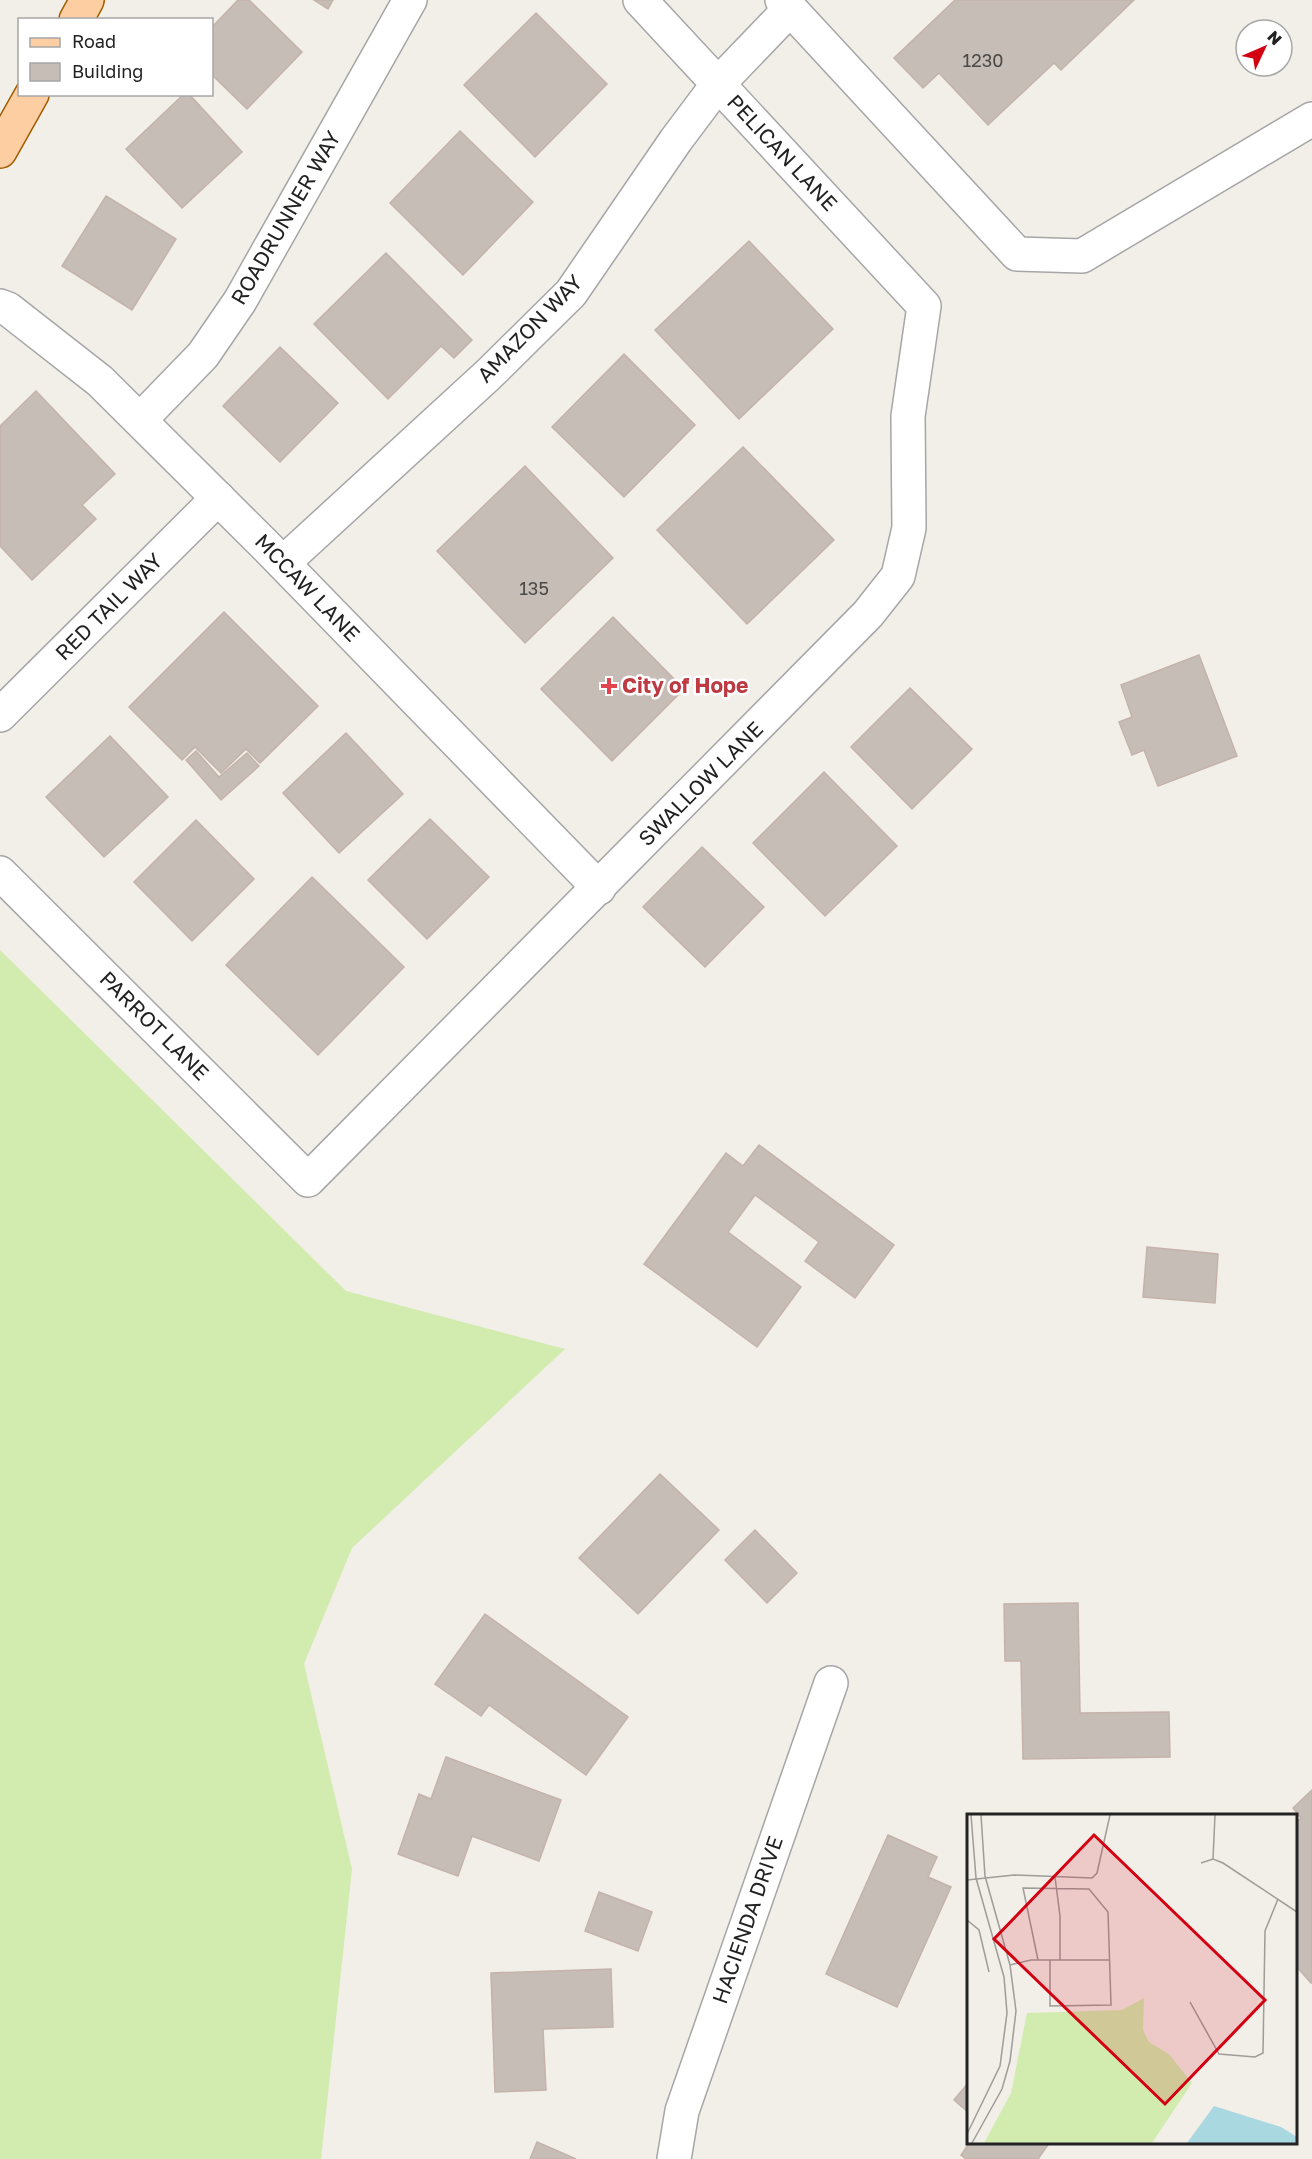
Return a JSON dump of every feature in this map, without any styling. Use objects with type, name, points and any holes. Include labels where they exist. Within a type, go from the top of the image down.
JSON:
[{"type":"main road","points":[[77,18],[87,0]]},
{"type":"main road","points":[[0,151],[32,96]]},
{"type":"street","name":"ROADRUNNER WAY","points":[[140,420],[203,355],[240,301],[410,0]]},
{"type":"street","name":"PELICAN LANE","points":[[640,0],[924,306]]},
{"type":"street","name":"AMAZON WAY","points":[[283,563],[489,374],[571,293],[676,140],[718,84],[786,5]]},
{"type":"street","points":[[786,5],[1017,254],[1082,256],[1312,119]]},
{"type":"street","name":"MCCAW LANE","points":[[0,306],[8,309],[100,381],[283,563],[599,888]]},
{"type":"street","name":"SWALLOW LANE","points":[[308,1180],[868,614],[898,576],[909,528],[908,416],[924,306]]},
{"type":"street","name":"RED TAIL WAY","points":[[0,716],[218,498]]},
{"type":"street","name":"PARROT LANE","points":[[0,873],[308,1180]]},
{"type":"street","name":"HACIENDA DRIVE","points":[[674,2159],[682,2111],[831,1683]]},
{"type":"green space","points":[[0,950],[346,1291],[565,1349],[352,1548],[304,1664],[352,1869],[321,2159],[0,2159]]},
{"type":"building","points":[[238,0],[249,0],[302,52],[247,109],[213,76],[213,26]]},
{"type":"building","points":[[314,0],[333,0],[328,9]]},
{"type":"building","points":[[955,0],[1134,0],[1061,70],[1054,63],[988,125],[939,73],[923,88],[894,58]]},
{"type":"building","points":[[536,13],[607,84],[535,157],[464,85]]},
{"type":"building","points":[[182,96],[191,96],[242,152],[182,208],[126,149]]},
{"type":"building","points":[[460,131],[533,202],[463,275],[390,203]]},
{"type":"building","points":[[106,196],[176,239],[132,310],[62,266]]},
{"type":"building","points":[[749,241],[833,329],[739,419],[655,330]]},
{"type":"building","points":[[386,253],[472,340],[454,358],[441,346],[388,399],[314,324]]},
{"type":"building","points":[[280,347],[338,403],[280,462],[223,406]]},
{"type":"building","points":[[624,354],[695,425],[624,497],[552,427]]},
{"type":"building","points":[[36,391],[115,474],[82,505],[96,519],[32,580],[0,546],[0,426]]},
{"type":"building","points":[[743,447],[834,540],[747,624],[657,530]]},
{"type":"building","points":[[525,466],[613,558],[525,643],[437,551]]},
{"type":"building","points":[[224,612],[318,706],[260,763],[246,749],[221,773],[195,747],[182,760],[129,707]]},
{"type":"building","points":[[613,617],[684,689],[612,761],[541,689]]},
{"type":"building","points":[[1199,655],[1237,756],[1158,786],[1144,750],[1132,755],[1119,722],[1132,717],[1121,685]]},
{"type":"building","points":[[910,688],[972,749],[912,809],[851,747]]},
{"type":"building","points":[[346,733],[403,794],[339,853],[283,793]]},
{"type":"building","points":[[110,736],[168,797],[104,857],[46,797]]},
{"type":"building","points":[[196,751],[219,777],[247,753],[259,766],[221,800],[186,760]]},
{"type":"building","points":[[824,772],[897,846],[825,916],[753,843]]},
{"type":"building","points":[[430,819],[489,877],[427,939],[368,880]]},
{"type":"building","points":[[196,820],[254,879],[192,941],[134,882]]},
{"type":"building","points":[[702,847],[764,907],[705,967],[643,907]]},
{"type":"building","points":[[312,877],[404,967],[318,1055],[226,965]]},
{"type":"building","points":[[759,1145],[894,1245],[855,1298],[805,1261],[819,1242],[755,1195],[728,1232],[801,1287],[757,1347],[644,1264],[726,1153],[743,1166]]},
{"type":"building","points":[[1147,1247],[1218,1254],[1215,1303],[1143,1297]]},
{"type":"building","points":[[660,1474],[719,1530],[638,1614],[579,1558]]},
{"type":"building","points":[[755,1530],[797,1573],[767,1603],[725,1560]]},
{"type":"building","points":[[1078,1603],[1080,1713],[1169,1712],[1170,1757],[1023,1759],[1021,1661],[1005,1661],[1004,1604]]},
{"type":"building","points":[[485,1614],[628,1717],[586,1775],[489,1705],[481,1716],[435,1684]]},
{"type":"building","points":[[446,1757],[561,1800],[539,1861],[472,1836],[458,1876],[398,1854],[419,1794],[431,1799]]},
{"type":"building","points":[[1312,1790],[1312,1983],[1297,1967],[1297,1822],[1301,1818],[1293,1808]]},
{"type":"building","points":[[888,1835],[937,1857],[928,1877],[951,1887],[897,2007],[826,1974]]},
{"type":"building","points":[[599,1892],[652,1912],[638,1951],[585,1931]]},
{"type":"building","points":[[611,1969],[613,2027],[543,2029],[546,2090],[495,2092],[491,1973]]},
{"type":"building","points":[[967,2084],[967,2111],[954,2100]]},
{"type":"building","points":[[537,2142],[576,2159],[530,2159]]},
{"type":"building","points":[[969,2144],[1049,2144],[1038,2159],[966,2159],[961,2155]]},
{"type":"place","name":"City of Hope","points":[[609,686]]}]
